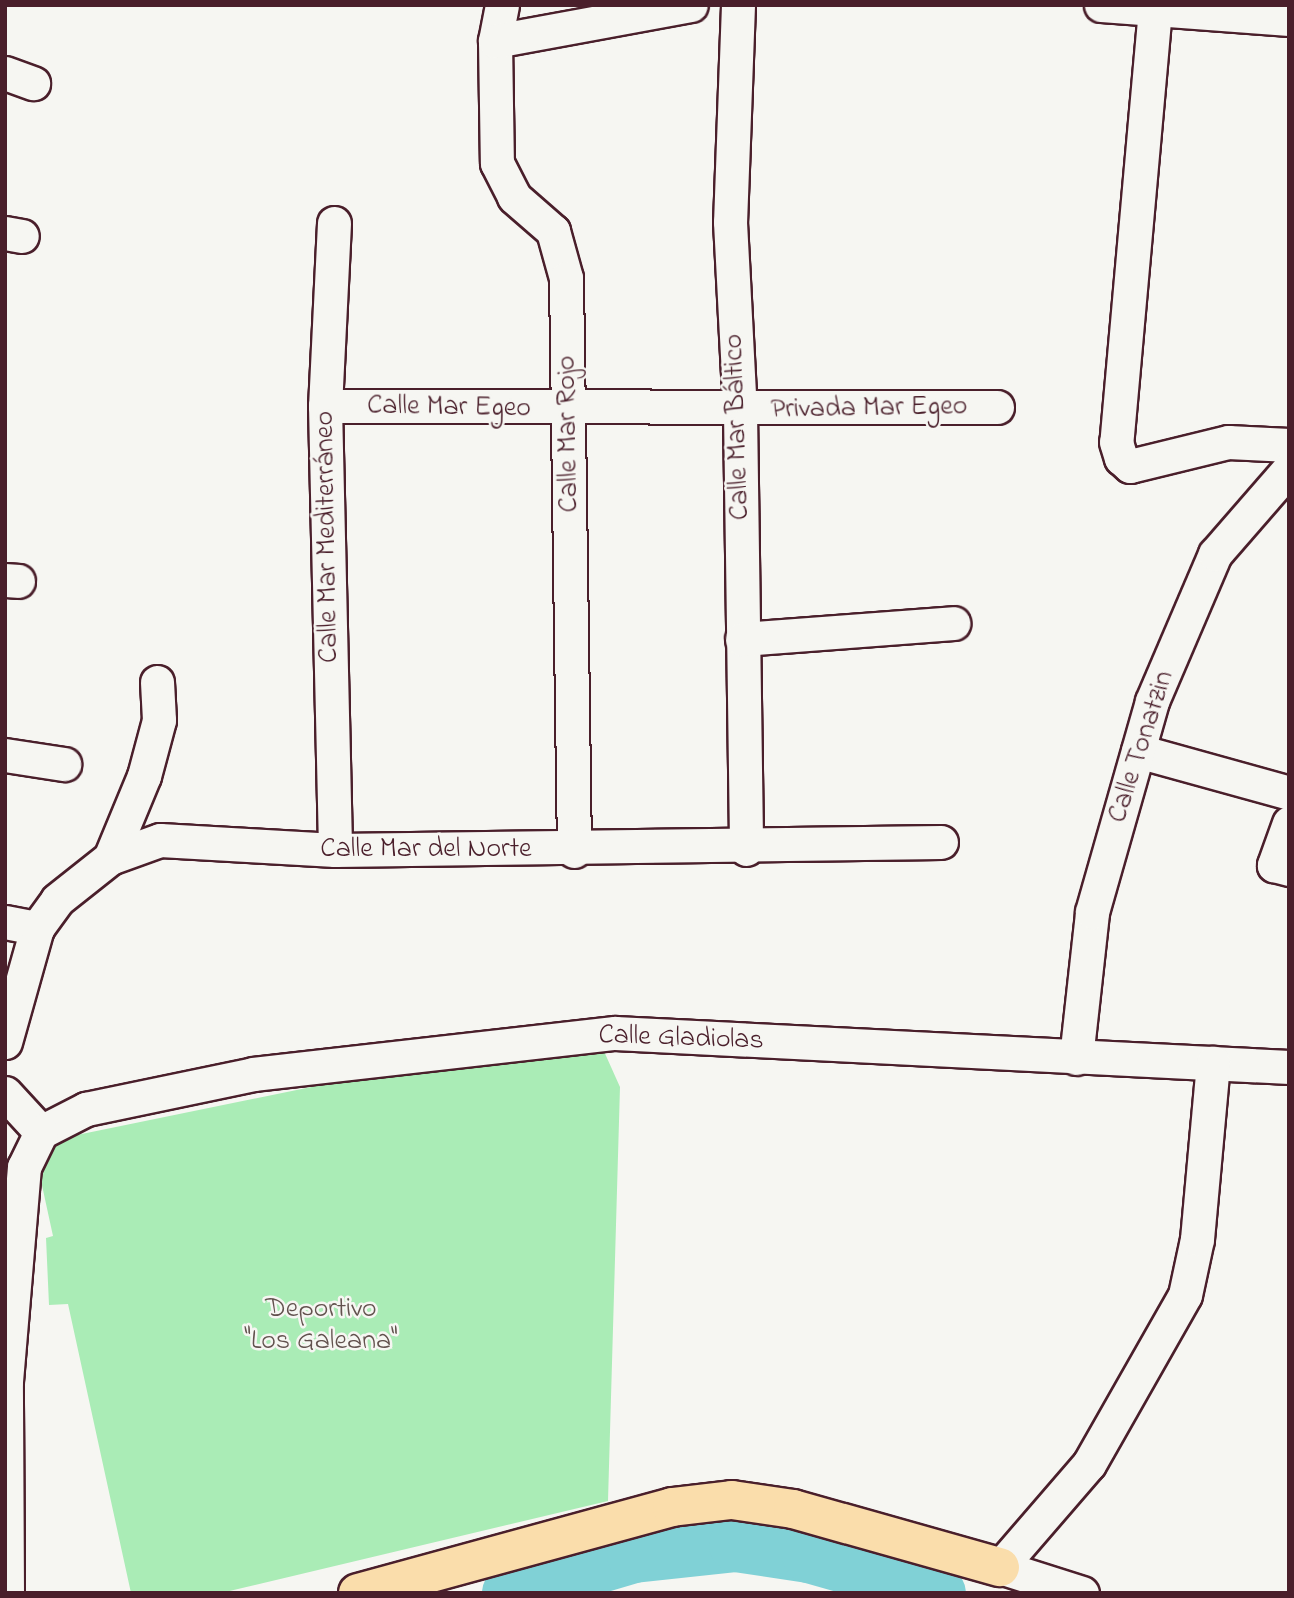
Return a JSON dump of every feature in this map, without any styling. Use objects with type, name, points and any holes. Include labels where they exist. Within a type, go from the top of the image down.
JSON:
[{"type":"main road","points":[[358,1593],[672,1507],[732,1500],[793,1509],[1000,1567]]},
{"type":"street","name":"Calle Mar Rojo","points":[[502,5],[495,41],[497,163],[514,197],[553,231],[566,278],[574,850]]},
{"type":"street","points":[[495,41],[691,5]]},
{"type":"street","name":"Calle Mar Báltico","points":[[738,5],[730,222],[740,411],[746,849]]},
{"type":"street","points":[[1101,5],[1289,19]]},
{"type":"street","points":[[1155,9],[1116,442],[1121,458],[1129,466],[1228,442],[1289,445]]},
{"type":"street","name":"Calle Mar Mediterráneo","points":[[334,223],[325,406],[335,850]]},
{"type":"street","name":"Calle Mar Egeo","points":[[325,406],[740,411]]},
{"type":"street","name":"Privada Mar Egeo","points":[[740,411],[997,407]]},
{"type":"street","name":"Calle Tonatzin","points":[[1076,1058],[1092,912],[1152,701],[1215,554],[1289,469]]},
{"type":"street","points":[[742,639],[953,623]]},
{"type":"street","points":[[5,1042],[21,925],[110,858],[144,776],[159,720],[157,682]]},
{"type":"street","points":[[1138,751],[1289,793]]},
{"type":"street","points":[[5,755],[64,764]]},
{"type":"street","points":[[1289,824],[1274,865],[1289,869]]},
{"type":"street","name":"Calle Mar del Norte","points":[[110,858],[160,840],[335,850],[746,849],[941,842]]},
{"type":"street","name":"Calle Gladiolas","points":[[41,1132],[86,1109],[253,1074],[615,1033],[1289,1067]]},
{"type":"street","points":[[1082,1593],[1000,1567],[1089,1464],[1185,1295],[1197,1239],[1213,1063]]},
{"type":"street","points":[[5,1093],[41,1132],[24,1167],[5,1381],[7,1593]]},
{"type":"green space","name":"Deportivo \"Los Galeana\"","points":[[594,1029],[620,1087],[608,1501],[221,1593],[131,1593],[68,1304],[49,1305],[46,1238],[53,1236],[33,1144]]},
{"type":"waterway","points":[[509,1593],[634,1556],[736,1545],[809,1556],[939,1593]]}]
